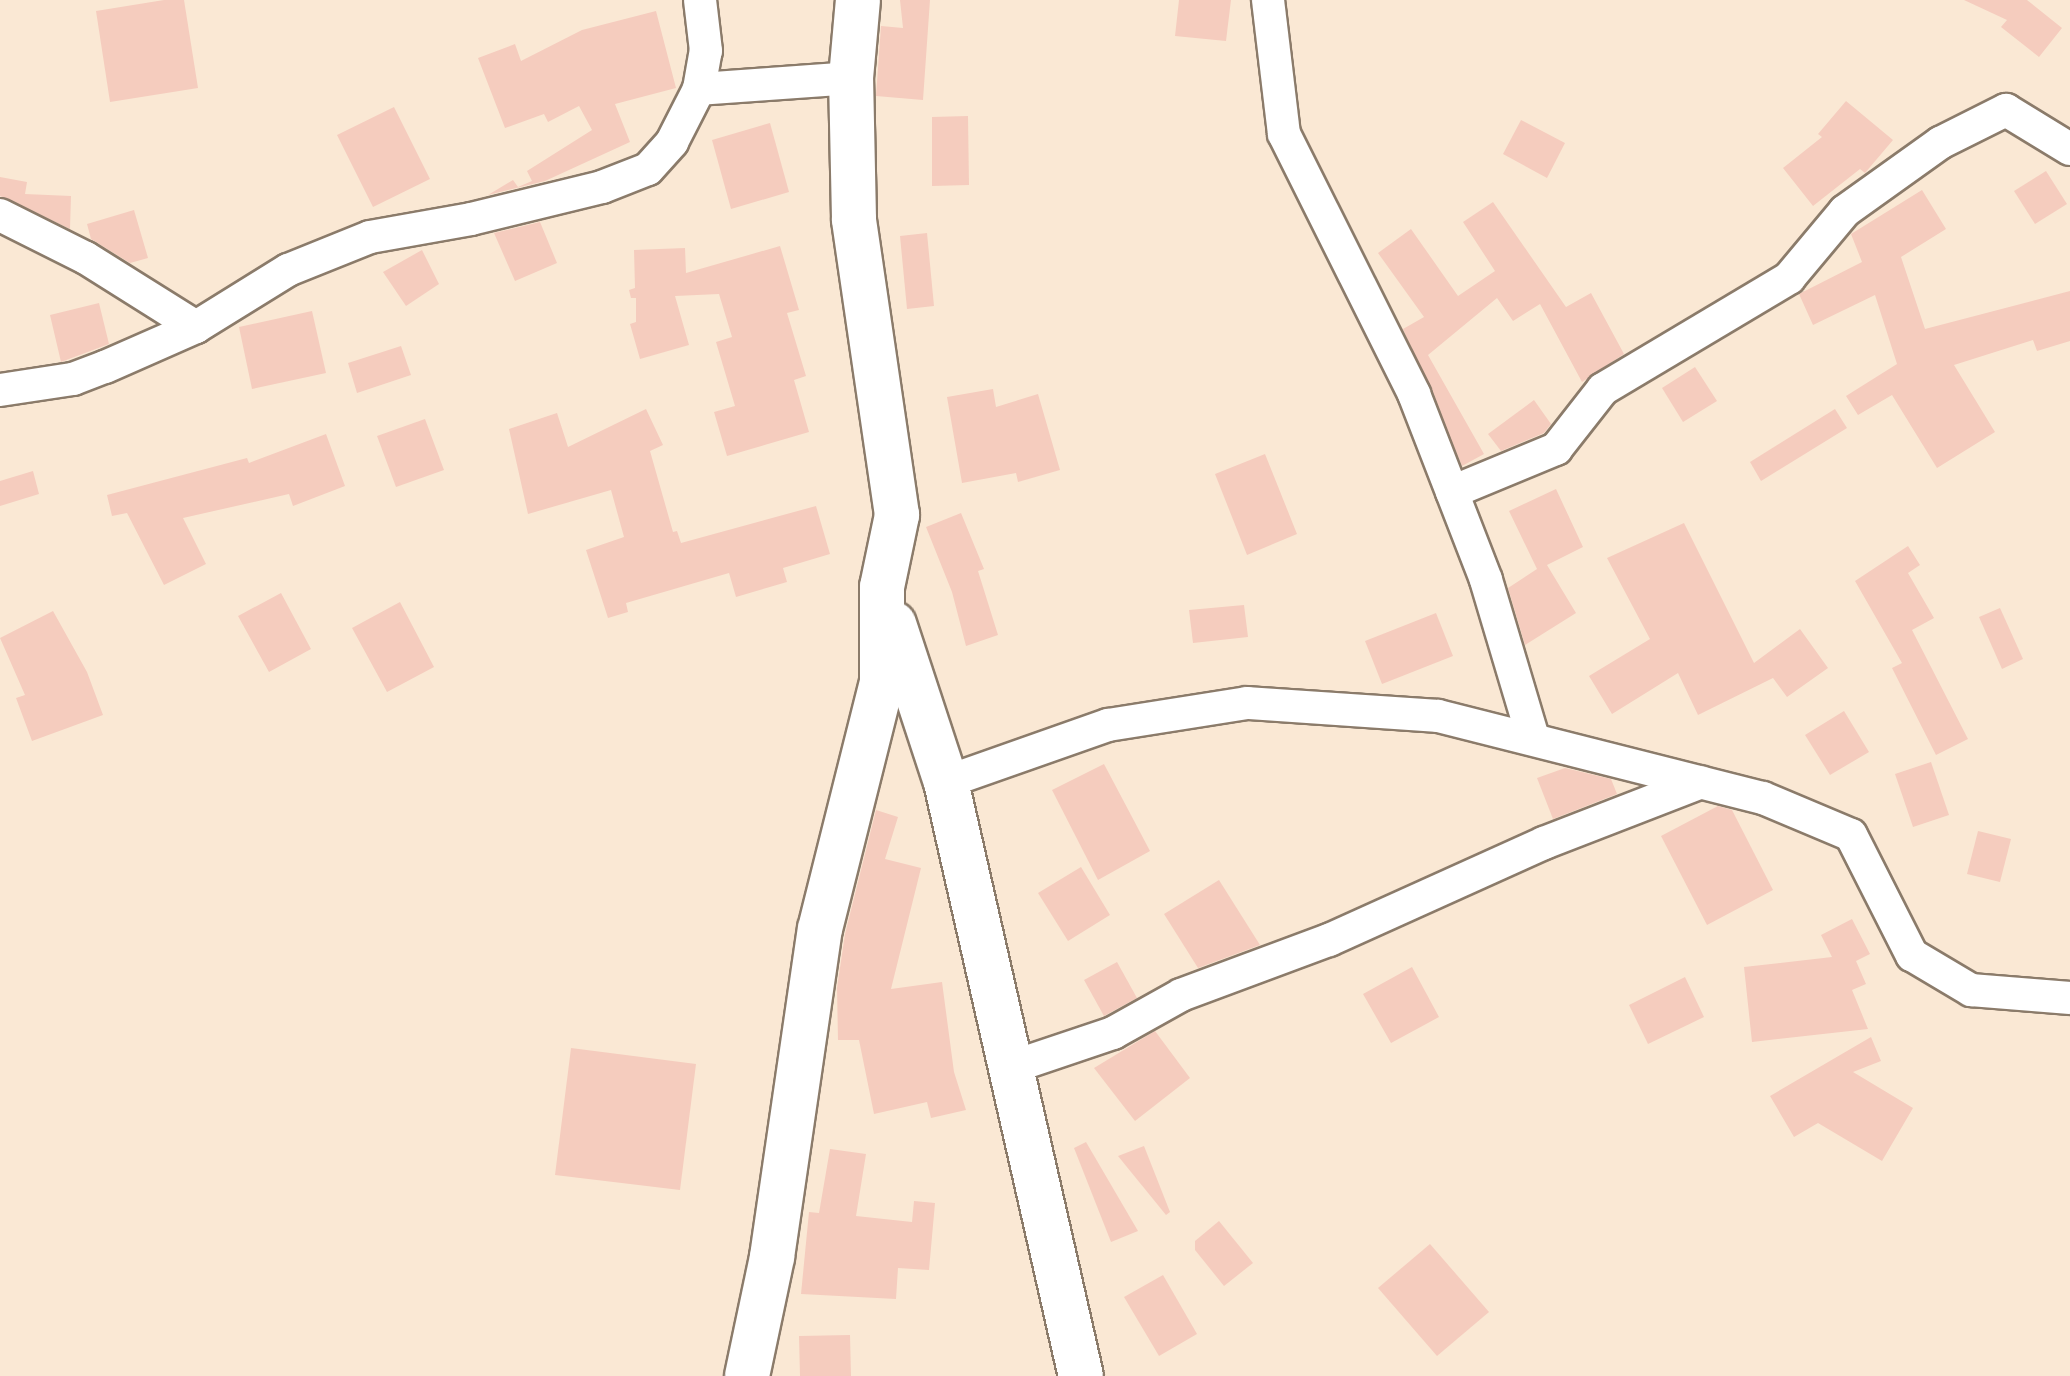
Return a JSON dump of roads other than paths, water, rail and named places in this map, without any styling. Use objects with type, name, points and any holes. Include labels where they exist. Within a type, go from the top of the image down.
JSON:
[{"type":"main road","points":[[747,1376],[786,1168],[820,929],[882,682],[882,587],[897,515],[854,219],[851,78],[858,0]]},
{"type":"main road","points":[[882,587],[946,782],[1081,1376]]},
{"type":"street","points":[[0,390],[73,379],[196,327],[288,270],[370,237],[486,216],[602,187],[648,169],[672,142],[699,89],[706,51],[700,0]]},
{"type":"street","points":[[1268,0],[1284,134],[1414,394],[1486,580],[1533,738]]},
{"type":"street","points":[[699,89],[851,78]]},
{"type":"street","points":[[1452,492],[1556,449],[1603,389],[1789,278],[1845,211],[1940,143],[2006,110],[2070,149]]},
{"type":"street","points":[[0,215],[86,258],[196,327]]},
{"type":"street","points":[[946,782],[1108,725],[1247,703],[1438,716],[1763,798],[1851,835],[1912,955],[1971,990],[2070,998]]},
{"type":"street","points":[[1012,1067],[1113,1033],[1181,995],[1329,940],[1544,843],[1701,782]]}]
